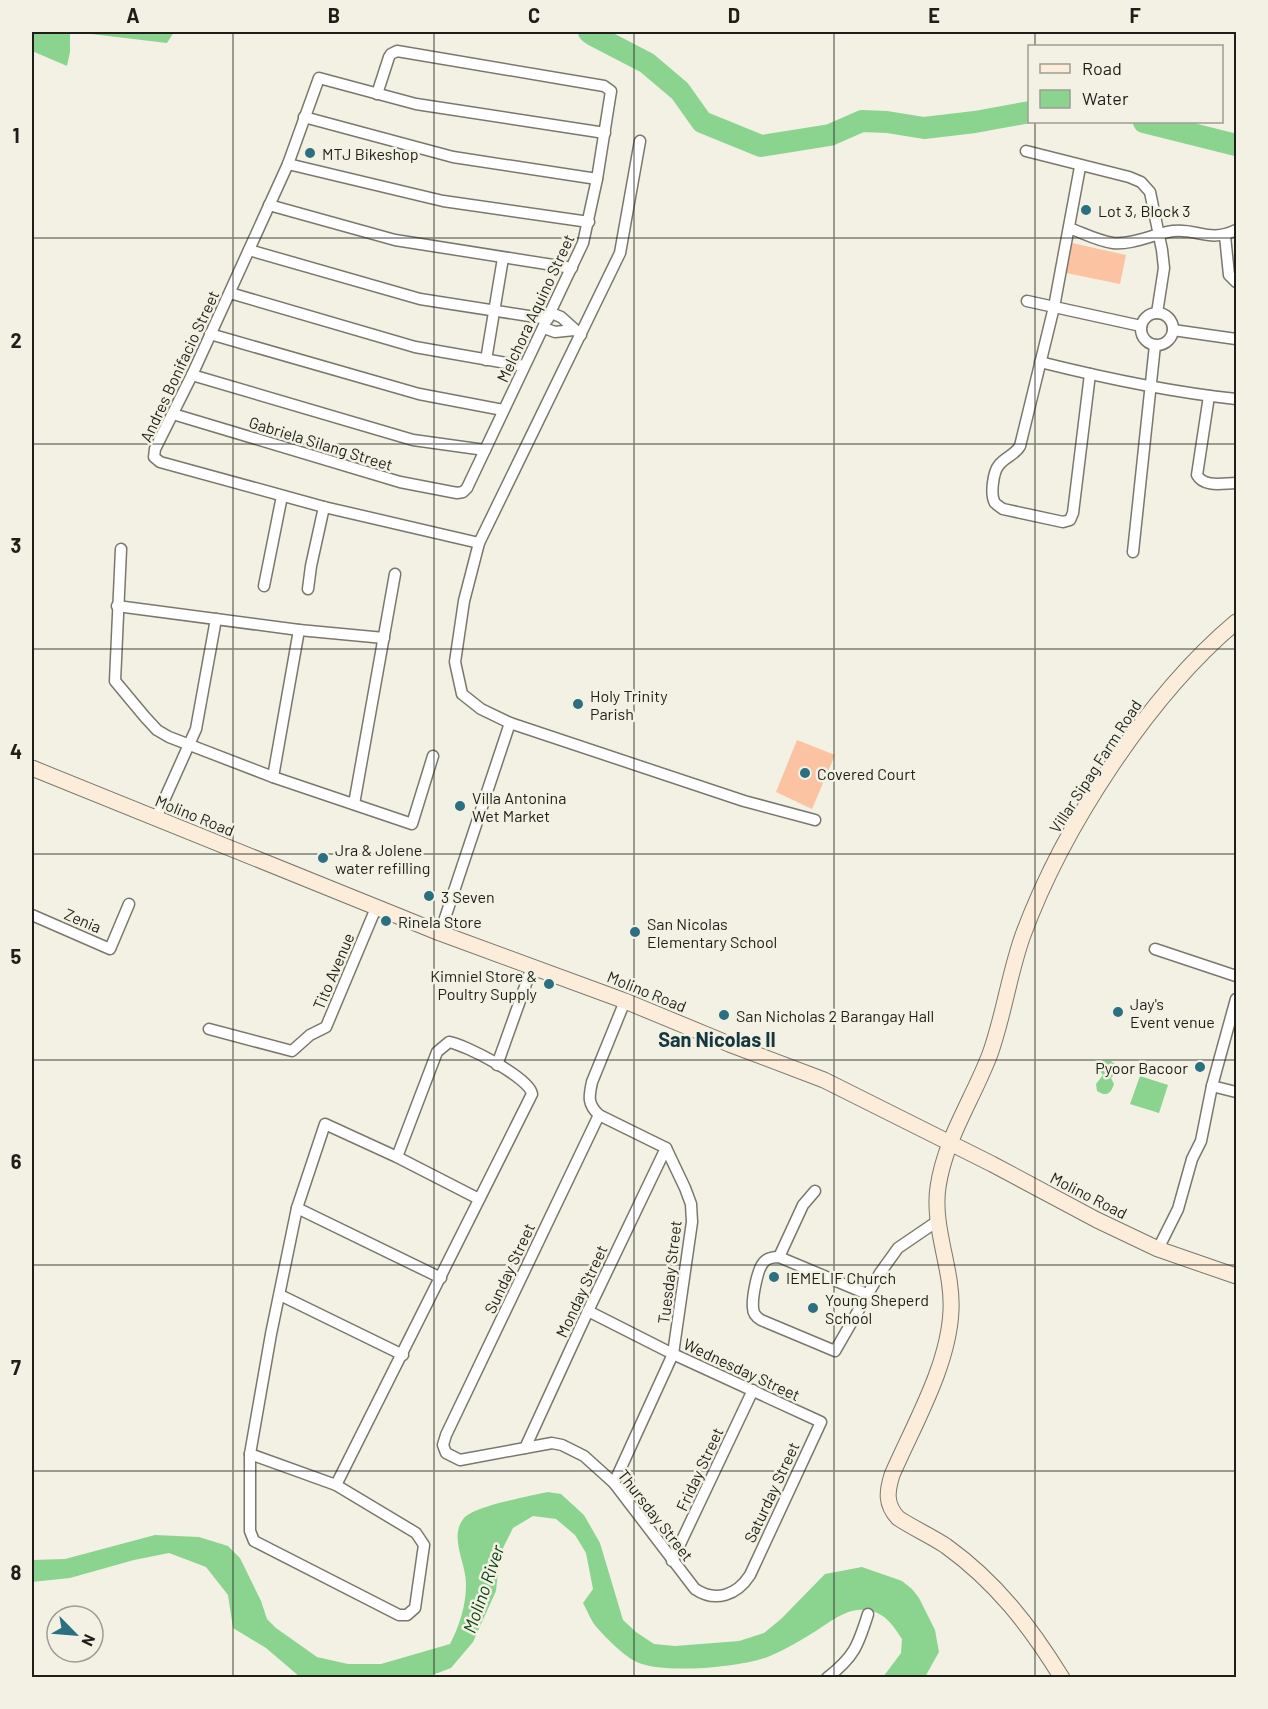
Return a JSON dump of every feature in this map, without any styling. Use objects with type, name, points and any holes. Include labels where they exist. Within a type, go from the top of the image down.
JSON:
[{"type":"main road","name":"Villar Sipag Farm Road","points":[[1062,1677],[1013,1606],[945,1546],[898,1518],[892,1512],[888,1500],[892,1475],[944,1358],[949,1329],[951,1300],[939,1220],[938,1189],[950,1143],[989,1057],[998,1031],[1011,968],[1024,931],[1059,855],[1102,783],[1169,688],[1236,622]]},
{"type":"main road","name":"Molino Road","points":[[32,768],[376,908],[625,1001],[824,1080],[1097,1220],[1158,1249],[1236,1276]]},
{"type":"street","name":"Melchora Aquino Street","points":[[377,94],[390,54],[397,51],[604,86],[610,91],[597,179],[583,243],[548,320],[467,488],[463,492]]},
{"type":"street","name":"Andres Bonifacio Street","points":[[377,94],[319,78],[288,164],[192,375],[155,449],[154,457],[157,460],[282,496],[479,543]]},
{"type":"street","points":[[377,94],[416,104],[605,133]]},
{"type":"street","points":[[304,117],[453,157],[597,179]]},
{"type":"street","points":[[640,141],[620,253],[577,333],[479,543],[464,601],[455,662],[462,693],[481,709],[510,723],[744,801],[815,820]]},
{"type":"street","points":[[1026,152],[1129,177],[1141,183],[1150,192],[1164,268],[1157,313]]},
{"type":"street","points":[[288,164],[443,201],[589,222]]},
{"type":"street","points":[[1080,166],[1054,308],[1020,446],[1017,452],[999,464],[996,471],[993,497],[996,504],[1003,509],[1063,522],[1070,520],[1073,513],[1090,374]]},
{"type":"street","points":[[269,205],[395,240],[572,268]]},
{"type":"street","points":[[1068,228],[1114,243],[1175,231],[1225,236],[1236,230]]},
{"type":"street","points":[[1225,236],[1229,275],[1236,282]]},
{"type":"street","points":[[249,250],[420,298],[548,320],[561,317],[577,333]]},
{"type":"street","points":[[486,360],[503,258]]},
{"type":"street","points":[[230,293],[415,347],[524,366]]},
{"type":"street","points":[[1027,301],[1141,326]]},
{"type":"street","points":[[1157,313],[1167,316],[1173,325],[1173,330],[1172,336],[1166,342],[1155,345],[1144,339],[1141,326],[1147,317],[1157,313]]},
{"type":"street","points":[[548,320],[555,332],[577,333]]},
{"type":"street","points":[[1173,330],[1236,339]]},
{"type":"street","points":[[210,334],[419,394],[504,410]]},
{"type":"street","points":[[1133,552],[1155,345]]},
{"type":"street","points":[[1040,362],[1150,386],[1236,399]]},
{"type":"street","points":[[192,375],[413,441],[485,450]]},
{"type":"street","points":[[1209,396],[1197,475],[1205,483],[1236,483]]},
{"type":"street","name":"Gabriela Silang Street","points":[[173,414],[400,482],[457,493],[463,492]]},
{"type":"street","points":[[264,586],[282,496]]},
{"type":"street","points":[[308,589],[310,566],[324,507]]},
{"type":"street","points":[[121,549],[115,681],[157,730],[189,746],[273,777],[412,824],[433,756]]},
{"type":"street","points":[[354,804],[395,574]]},
{"type":"street","points":[[117,606],[299,630],[384,638]]},
{"type":"street","points":[[156,818],[196,729],[216,619]]},
{"type":"street","points":[[273,777],[299,630]]},
{"type":"street","points":[[440,933],[510,723]]},
{"type":"street","name":"Zenia","points":[[32,915],[110,948],[129,904]]},
{"type":"street","name":"Tito Avenue","points":[[209,1029],[292,1051],[310,1035],[326,1027],[376,908]]},
{"type":"street","points":[[1155,949],[1236,976]]},
{"type":"street","points":[[497,1065],[532,967]]},
{"type":"street","points":[[1158,1249],[1178,1209],[1192,1159],[1201,1141],[1212,1086],[1236,999]]},
{"type":"street","points":[[625,1001],[588,1093],[592,1109],[666,1148]]},
{"type":"street","points":[[336,1485],[532,1095],[530,1088],[524,1081],[497,1065],[459,1044],[449,1042],[437,1052],[397,1157]]},
{"type":"street","points":[[1212,1086],[1236,1092]]},
{"type":"street","name":"Sunday Street","points":[[446,1435],[599,1114]]},
{"type":"street","points":[[250,1454],[336,1485],[416,1533],[424,1545],[415,1608],[407,1615],[399,1615],[254,1541],[250,1531],[250,1454],[271,1334],[297,1208],[325,1124],[397,1157],[479,1199]]},
{"type":"street","name":"Monday Street","points":[[525,1448],[666,1148]]},
{"type":"street","name":"Tuesday Street","points":[[614,1483],[673,1354],[692,1222],[691,1204],[666,1148]]},
{"type":"street","points":[[779,1257],[802,1205],[815,1191]]},
{"type":"street","points":[[297,1208],[441,1278]]},
{"type":"street","points":[[867,1294],[779,1257],[764,1261],[758,1270],[753,1309],[761,1320],[835,1351],[867,1294],[898,1248],[939,1220]]},
{"type":"street","points":[[280,1295],[403,1355]]},
{"type":"street","name":"Wednesday Street","points":[[588,1311],[673,1354],[821,1422]]},
{"type":"street","name":"Friday Street","points":[[672,1561],[753,1390]]},
{"type":"street","name":"Saturday Street","points":[[750,1575],[821,1422]]},
{"type":"street","name":"Thursday Street","points":[[446,1435],[443,1444],[446,1453],[460,1460],[552,1443],[562,1445],[592,1462],[614,1483],[695,1589],[713,1596],[735,1592],[744,1585],[750,1575]]},
{"type":"street","points":[[827,1677],[845,1664],[859,1643],[868,1614]]},
{"type":"shaded area","points":[[1072,243],[1126,255],[1120,284],[1066,273]]},
{"type":"shaded area","name":"Covered Court","points":[[797,740],[835,755],[812,809],[776,792]]},
{"type":"water","points":[[32,32],[70,32],[67,66],[32,51]]},
{"type":"water","points":[[74,32],[174,32],[167,43]]},
{"type":"water","points":[[1104,1061],[1111,1061],[1116,1065],[1115,1074],[1111,1078],[1113,1087],[1106,1094],[1097,1091],[1096,1084],[1103,1075],[1100,1071],[1100,1064]]},
{"type":"water","points":[[1140,1076],[1168,1085],[1159,1113],[1130,1104]]},
{"type":"water","name":"Molino River","points":[[548,1492],[561,1494],[584,1515],[600,1543],[623,1620],[654,1644],[675,1646],[739,1641],[764,1633],[825,1574],[862,1567],[902,1581],[912,1589],[935,1630],[939,1652],[925,1677],[883,1677],[901,1653],[902,1639],[891,1623],[882,1616],[871,1611],[857,1610],[843,1614],[791,1646],[758,1660],[685,1669],[639,1663],[621,1651],[603,1634],[594,1624],[583,1603],[593,1589],[586,1553],[575,1535],[556,1519],[533,1516],[513,1528],[500,1554],[496,1591],[473,1642],[451,1668],[427,1677],[300,1677],[266,1648],[233,1628],[228,1595],[206,1567],[169,1553],[70,1578],[32,1582],[32,1560],[65,1559],[155,1535],[199,1537],[228,1546],[240,1558],[267,1619],[317,1657],[348,1664],[381,1664],[450,1644],[461,1616],[466,1593],[466,1578],[458,1542],[460,1525],[464,1518],[479,1509]]},
{"type":"waterway","points":[[589,32],[647,63],[680,91],[702,122],[761,146],[830,135],[862,121],[887,122],[924,128],[1028,112]]},
{"type":"waterway","points":[[1148,123],[1236,145]]},
{"type":"place","name":"MTJ Bikeshop","points":[[310,153]]},
{"type":"place","name":"Lot 3, Block 3","points":[[1086,210]]},
{"type":"place","name":"Holy Trinity Parish","points":[[578,704]]},
{"type":"place","name":"Covered Court","points":[[805,773]]},
{"type":"place","name":"Villa Antonina Wet Market","points":[[460,806]]},
{"type":"place","name":"Jra & Jolene water refilling","points":[[323,858]]},
{"type":"place","name":"3 Seven","points":[[429,896]]},
{"type":"place","name":"Rinela Store","points":[[386,921]]},
{"type":"place","name":"San Nicolas Elementary School","points":[[635,932]]},
{"type":"place","name":"Kimniel Store & Poultry Supply","points":[[549,984]]},
{"type":"place","name":"Jay's Event venue","points":[[1118,1012]]},
{"type":"place","name":"San Nicholas 2 Barangay Hall","points":[[724,1015]]},
{"type":"place","name":"Pyoor Bacoor","points":[[1200,1067]]},
{"type":"place","name":"IEMELIF Church","points":[[774,1277]]},
{"type":"place","name":"Young Sheperd School","points":[[813,1308]]},
{"type":"district","name":"San Nicolas II","points":[[717,1039]]}]
